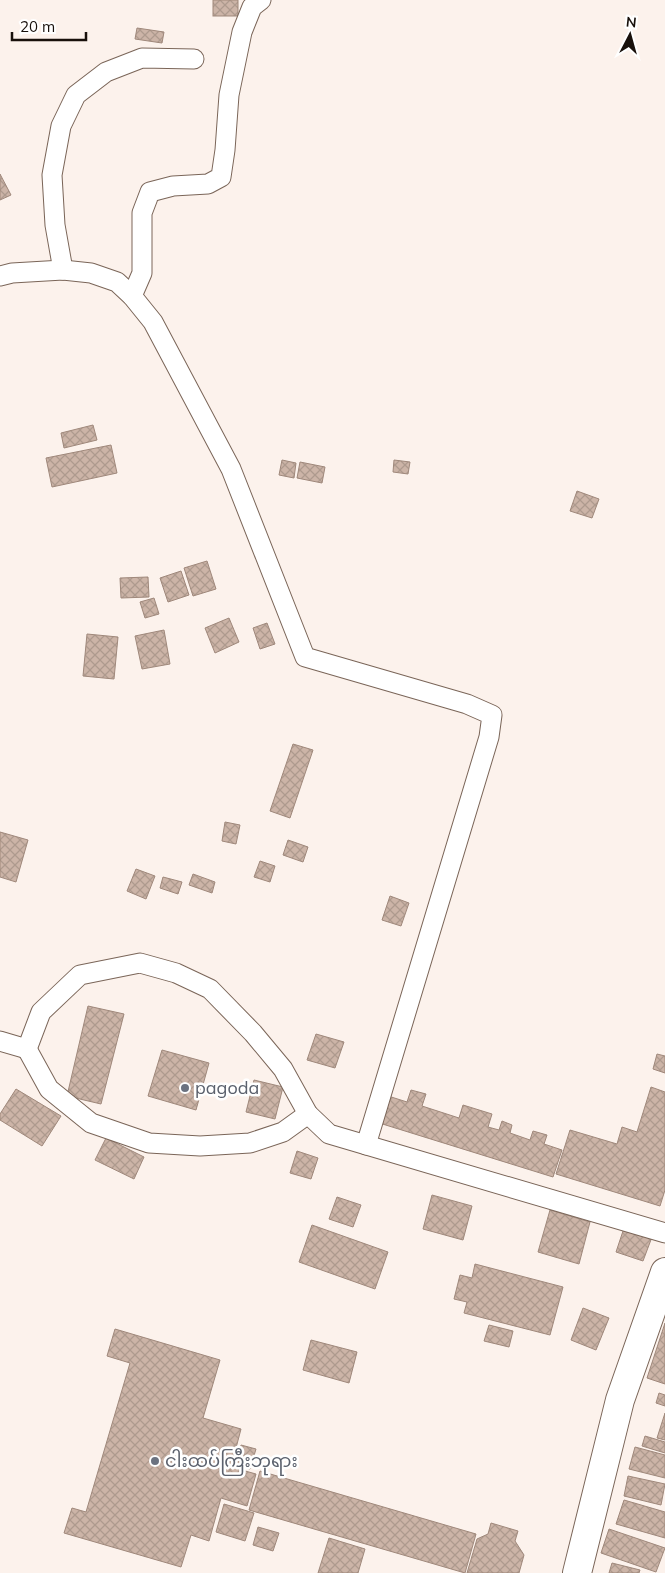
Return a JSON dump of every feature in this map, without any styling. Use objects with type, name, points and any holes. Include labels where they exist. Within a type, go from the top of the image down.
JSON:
[{"type":"street","points":[[132,296],[142,273],[142,213],[150,192],[172,186],[208,184],[221,177],[229,95],[242,32],[252,7],[261,0]]},
{"type":"street","points":[[63,270],[55,225],[52,175],[60,126],[76,95],[106,72],[142,58],[194,59]]},
{"type":"street","points":[[0,276],[12,273],[63,270],[91,273],[117,282],[132,296],[152,322],[231,468],[305,658],[467,704],[492,715],[489,736],[366,1145]]},
{"type":"street","points":[[27,1049],[41,1012],[80,975],[140,963],[176,973],[210,989],[253,1033],[283,1069],[308,1114],[329,1134],[665,1233]]},
{"type":"street","points":[[0,1041],[27,1049],[49,1089],[91,1123],[149,1143],[200,1146],[250,1143],[283,1132],[308,1114]]},
{"type":"street","points":[[577,1573],[620,1400],[665,1272]]},
{"type":"building","points":[[213,0],[238,0],[238,16],[213,16]]},
{"type":"building","points":[[137,28],[164,32],[162,43],[135,39]]},
{"type":"building","points":[[0,174],[11,195],[0,200]]},
{"type":"building","points":[[93,425],[97,440],[64,448],[61,433]]},
{"type":"building","points":[[111,445],[117,473],[52,487],[46,458]]},
{"type":"building","points":[[282,460],[296,463],[294,478],[279,475]]},
{"type":"building","points":[[394,460],[410,462],[408,474],[393,472]]},
{"type":"building","points":[[300,462],[325,467],[322,483],[297,478]]},
{"type":"building","points":[[577,491],[599,499],[592,518],[570,511]]},
{"type":"building","points":[[207,561],[216,589],[193,596],[184,568]]},
{"type":"building","points":[[181,571],[189,595],[168,602],[160,578]]},
{"type":"building","points":[[148,577],[149,597],[121,598],[120,578]]},
{"type":"building","points":[[154,598],[159,614],[145,618],[140,602]]},
{"type":"building","points":[[229,618],[239,642],[215,653],[205,628]]},
{"type":"building","points":[[267,623],[275,644],[260,649],[253,628]]},
{"type":"building","points":[[164,630],[170,664],[142,669],[135,636]]},
{"type":"building","points":[[87,634],[118,637],[114,679],[83,676]]},
{"type":"building","points":[[293,744],[313,750],[290,818],[270,811]]},
{"type":"building","points":[[225,822],[240,825],[236,844],[222,841]]},
{"type":"building","points":[[0,832],[28,840],[16,882],[0,877]]},
{"type":"building","points":[[288,840],[308,847],[303,862],[283,855]]},
{"type":"building","points":[[260,861],[275,866],[270,882],[254,877]]},
{"type":"building","points":[[136,869],[155,876],[146,899],[127,891]]},
{"type":"building","points":[[193,874],[215,882],[212,893],[189,885]]},
{"type":"building","points":[[163,877],[182,882],[178,894],[160,888]]},
{"type":"building","points":[[390,896],[409,903],[401,926],[382,920]]},
{"type":"building","points":[[88,1006],[124,1014],[101,1104],[67,1096]]},
{"type":"building","points":[[316,1034],[344,1042],[335,1068],[307,1060]]},
{"type":"building","points":[[162,1050],[209,1063],[196,1110],[148,1096]]},
{"type":"building","points":[[657,1054],[665,1056],[665,1073],[653,1069]]},
{"type":"building","points":[[254,1080],[283,1087],[275,1119],[246,1112]]},
{"type":"building","points":[[651,1087],[665,1092],[665,1190],[660,1206],[556,1174],[570,1130],[617,1144],[622,1127],[637,1132]]},
{"type":"building","points":[[16,1089],[61,1116],[42,1146],[0,1120],[0,1114]]},
{"type":"building","points":[[411,1090],[426,1094],[422,1106],[459,1118],[463,1105],[492,1114],[488,1127],[499,1130],[502,1121],[512,1125],[510,1133],[530,1140],[533,1131],[547,1135],[544,1144],[562,1150],[553,1177],[376,1122],[385,1095],[407,1102]]},
{"type":"building","points":[[106,1138],[144,1157],[134,1179],[95,1160]]},
{"type":"building","points":[[297,1151],[318,1158],[311,1179],[290,1173]]},
{"type":"building","points":[[432,1195],[472,1206],[463,1240],[423,1229]]},
{"type":"building","points":[[337,1197],[361,1205],[353,1227],[329,1219]]},
{"type":"building","points":[[550,1210],[590,1222],[579,1264],[538,1252]]},
{"type":"building","points":[[312,1225],[388,1252],[375,1289],[299,1262]]},
{"type":"building","points":[[624,1228],[652,1237],[643,1261],[616,1252]]},
{"type":"building","points":[[475,1264],[563,1287],[550,1335],[464,1313],[467,1302],[454,1299],[460,1275],[472,1278]]},
{"type":"building","points":[[583,1308],[609,1318],[596,1350],[571,1340]]},
{"type":"building","points":[[665,1323],[665,1384],[647,1378]]},
{"type":"building","points":[[489,1325],[513,1331],[509,1347],[484,1341]]},
{"type":"building","points":[[115,1329],[220,1360],[203,1418],[241,1429],[231,1467],[256,1474],[247,1506],[221,1498],[209,1541],[191,1535],[181,1567],[64,1533],[72,1508],[86,1512],[130,1363],[107,1356]]},
{"type":"building","points":[[311,1340],[357,1352],[349,1383],[303,1370]]},
{"type":"building","points":[[659,1393],[665,1395],[665,1406],[656,1403]]},
{"type":"building","points":[[665,1413],[665,1440],[657,1438]]},
{"type":"building","points":[[645,1436],[665,1442],[665,1453],[642,1446]]},
{"type":"building","points":[[241,1445],[256,1449],[250,1469],[235,1465]]},
{"type":"building","points":[[635,1447],[665,1455],[665,1478],[629,1469]]},
{"type":"building","points":[[260,1471],[476,1534],[465,1573],[249,1510]]},
{"type":"building","points":[[628,1476],[665,1484],[661,1505],[624,1496]]},
{"type":"building","points":[[624,1500],[665,1512],[665,1538],[616,1524]]},
{"type":"building","points":[[224,1504],[254,1513],[245,1541],[216,1532]]},
{"type":"building","points":[[491,1523],[518,1531],[515,1541],[524,1555],[519,1573],[467,1573],[477,1539],[488,1534]]},
{"type":"building","points":[[258,1527],[279,1533],[273,1551],[253,1545]]},
{"type":"building","points":[[609,1529],[665,1548],[656,1572],[601,1553]]},
{"type":"building","points":[[329,1538],[365,1549],[358,1573],[318,1573]]},
{"type":"building","points":[[612,1563],[640,1570],[639,1573],[609,1573]]},
{"type":"place","name":"pagoda","points":[[185,1088]]},
{"type":"place","name":"ငါးထပ်ကြီးဘုရား","points":[[155,1461]]}]
